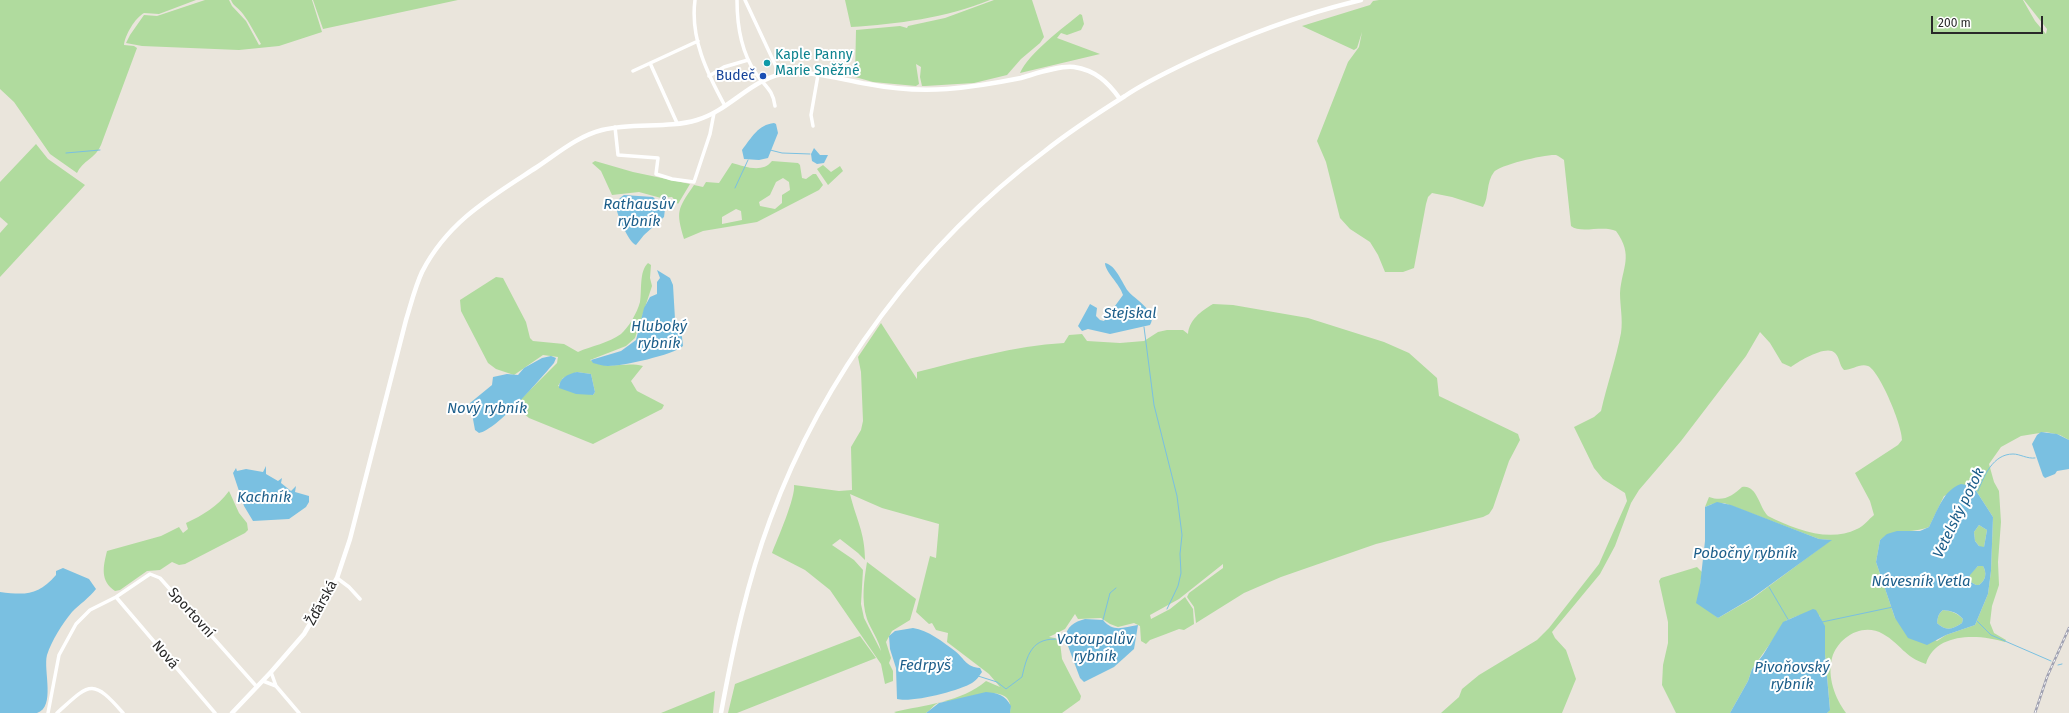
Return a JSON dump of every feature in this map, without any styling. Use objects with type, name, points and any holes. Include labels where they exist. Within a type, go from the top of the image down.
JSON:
[{"type":"street","points":[[695,0],[694,9],[698,41],[709,76],[725,106]]},
{"type":"street","points":[[737,0],[740,31],[748,60],[762,81],[774,95],[775,106]]},
{"type":"street","points":[[745,0],[780,75]]},
{"type":"street","points":[[721,713],[743,608],[771,517],[801,449],[842,374],[876,324],[918,270],[977,209],[1044,151],[1120,99],[1176,68],[1238,40],[1300,17],[1361,0]]},
{"type":"street","points":[[633,71],[698,41]]},
{"type":"street","points":[[709,76],[724,67],[748,60]]},
{"type":"street","points":[[650,63],[677,123]]},
{"type":"street","name":"Žďárská","points":[[232,713],[263,681],[308,629],[337,578],[350,538],[411,302],[421,274],[435,252],[456,225],[488,199],[584,136],[615,127],[695,121],[714,114],[762,81],[780,75],[798,73],[818,75],[889,88],[932,90],[992,84],[1069,66],[1086,70],[1097,75],[1110,86],[1120,99]]},
{"type":"street","points":[[813,126],[811,115],[818,75]]},
{"type":"street","points":[[615,127],[618,155],[658,158],[656,174],[672,179],[694,182],[710,134],[714,114]]},
{"type":"street","name":"Sportovní","points":[[48,713],[57,660],[69,636],[85,614],[116,597],[150,574],[157,576],[257,687]]},
{"type":"street","points":[[337,578],[349,586],[360,599]]},
{"type":"street","name":"Nová","points":[[116,597],[215,713]]},
{"type":"street","points":[[271,672],[276,686],[299,713]]},
{"type":"street","points":[[263,681],[276,686]]},
{"type":"street","points":[[57,713],[80,691],[87,688],[104,692],[123,713]]},
{"type":"green space","points":[[0,0],[196,0],[159,14],[144,13],[131,27],[126,36],[124,45],[134,46],[137,48],[101,145],[96,153],[82,165],[77,173],[50,154],[14,102],[0,89]]},
{"type":"green space","points":[[205,0],[229,0],[232,6],[246,21],[259,45],[261,44],[248,21],[231,0],[312,0],[322,32],[279,46],[239,50],[142,46],[126,43],[144,15],[157,16]]},
{"type":"green space","points":[[313,0],[458,0],[323,29]]},
{"type":"green space","points":[[845,0],[990,0],[939,16],[904,22],[851,27]]},
{"type":"green space","points":[[994,0],[1032,0],[1044,37],[1040,43],[1021,59],[1007,75],[974,83],[922,86],[920,77],[921,67],[916,64],[919,84],[916,86],[873,82],[855,77],[856,30],[900,26],[907,28],[908,26],[945,18]]},
{"type":"green space","points":[[2023,0],[2035,21],[2046,34],[2047,29],[2024,0],[2069,0],[2069,440],[2060,435],[2046,432],[2021,436],[2001,447],[1989,464],[1994,482],[1999,491],[2001,522],[1998,562],[1999,585],[1992,606],[1990,623],[1994,633],[2006,640],[2005,642],[1995,639],[1971,637],[1948,641],[1938,646],[1931,654],[1926,664],[1907,654],[1883,634],[1867,630],[1852,634],[1835,650],[1831,665],[1831,680],[1835,694],[1846,713],[1827,713],[1830,709],[1825,654],[1825,629],[1819,615],[1800,615],[1787,620],[1752,669],[1748,681],[1730,713],[1676,713],[1662,685],[1663,665],[1668,643],[1668,622],[1659,581],[1661,578],[1697,567],[1702,572],[1700,585],[1708,610],[1718,618],[1753,598],[1831,540],[1819,539],[1724,503],[1712,504],[1705,507],[1709,497],[1719,499],[1727,497],[1742,487],[1747,487],[1754,492],[1768,516],[1778,521],[1812,533],[1835,535],[1846,533],[1864,525],[1874,515],[1870,501],[1855,473],[1898,445],[1902,440],[1899,424],[1890,400],[1879,378],[1868,366],[1862,365],[1844,370],[1835,353],[1826,351],[1813,354],[1791,367],[1782,363],[1770,343],[1760,332],[1746,356],[1681,441],[1639,490],[1631,503],[1615,546],[1600,574],[1552,632],[1555,638],[1566,650],[1576,679],[1562,713],[1441,713],[1459,697],[1462,689],[1479,675],[1537,640],[1549,628],[1599,564],[1627,501],[1625,493],[1603,479],[1594,468],[1574,427],[1594,417],[1601,411],[1622,328],[1620,293],[1626,255],[1616,231],[1611,229],[1586,230],[1571,226],[1564,160],[1559,156],[1551,155],[1513,163],[1494,172],[1491,176],[1483,207],[1452,197],[1432,193],[1428,197],[1426,204],[1414,268],[1403,272],[1385,272],[1378,255],[1370,242],[1350,229],[1340,218],[1326,162],[1317,141],[1348,62],[1359,47],[1362,32],[1357,48],[1354,50],[1302,26],[1370,5],[1373,1]],"holes":[[[1973,486],[1993,517],[1991,571],[1988,594],[1975,625],[1946,635],[1937,641],[1895,618],[1876,562],[1880,540],[1897,532],[1929,527],[1944,496]]]},
{"type":"green space","points":[[1080,14],[1082,15],[1084,24],[1081,30],[1067,35],[1061,33],[1057,38],[1100,54],[1020,73],[1024,65],[1038,49]]},
{"type":"green space","points":[[36,144],[48,159],[85,185],[0,277],[0,233],[8,224],[0,217],[0,182]]},
{"type":"green space","points":[[595,161],[633,172],[690,184],[678,204],[672,197],[661,198],[639,192],[612,195],[601,171],[592,163]]},
{"type":"green space","points":[[772,161],[798,163],[800,165],[802,178],[806,179],[813,174],[816,174],[823,185],[819,190],[757,222],[703,231],[684,239],[679,216],[681,206],[694,185],[703,187],[706,182],[719,183],[732,163],[753,168],[768,165]],"holes":[[[783,178],[789,182],[790,190],[782,195],[782,203],[775,209],[760,206],[759,202],[770,195],[776,182]],[[736,209],[741,211],[742,220],[722,224],[722,217]]]},
{"type":"green space","points":[[823,165],[831,172],[840,166],[843,171],[828,185],[817,169]]},
{"type":"green space","points":[[648,263],[651,265],[650,278],[652,286],[635,338],[626,346],[590,360],[603,365],[629,364],[643,366],[631,381],[637,391],[664,405],[662,409],[593,444],[529,418],[523,413],[518,402],[557,363],[558,357],[543,355],[514,375],[496,369],[488,363],[461,311],[460,300],[496,277],[503,278],[526,322],[530,338],[533,341],[564,344],[578,352],[611,340],[627,328],[639,306],[642,276]],"holes":[[[577,372],[591,374],[595,392],[593,395],[558,386],[563,378]]]},
{"type":"green space","points":[[1213,304],[1233,305],[1308,318],[1384,342],[1409,353],[1437,378],[1439,396],[1518,434],[1520,440],[1509,461],[1493,508],[1489,514],[1483,517],[1376,544],[1281,577],[1244,593],[1196,623],[1194,607],[1187,597],[1189,593],[1223,568],[1223,564],[1179,599],[1150,615],[1151,619],[1170,609],[1185,597],[1193,609],[1194,624],[1184,630],[1179,629],[1150,640],[1146,644],[1141,641],[1140,626],[1134,623],[1118,627],[1101,618],[1078,619],[1075,614],[1065,629],[1049,637],[1055,638],[1060,642],[1062,659],[1081,696],[1080,700],[1062,713],[1010,713],[1010,703],[1006,697],[991,693],[945,701],[966,694],[986,681],[1000,687],[989,674],[947,642],[948,633],[936,630],[932,623],[929,624],[916,612],[930,556],[936,558],[939,524],[882,508],[850,494],[864,541],[865,560],[840,539],[832,545],[854,560],[863,570],[861,604],[864,618],[881,651],[865,612],[864,590],[867,562],[916,599],[910,620],[892,631],[886,642],[891,658],[889,663],[893,671],[893,681],[885,684],[881,664],[830,590],[805,570],[772,553],[792,499],[794,485],[839,491],[852,490],[851,447],[861,430],[863,421],[861,372],[858,357],[881,323],[917,379],[917,372],[1008,350],[1064,343],[1069,335],[1082,334],[1087,341],[1120,343],[1144,341],[1158,332],[1167,330],[1183,330],[1188,334],[1193,320]]},
{"type":"green space","points":[[229,491],[239,513],[247,523],[248,530],[245,533],[185,564],[179,565],[172,562],[160,570],[147,571],[120,590],[115,591],[110,587],[104,573],[104,563],[107,551],[161,536],[179,527],[183,533],[188,529],[186,523],[198,517],[220,502]]},
{"type":"green space","points":[[1979,525],[1987,530],[1984,547],[1980,547],[1975,541],[1974,532]]},
{"type":"green space","points":[[1978,566],[1983,566],[1985,576],[1979,585],[1976,585],[1969,581],[1969,575]]},
{"type":"green space","points":[[1943,610],[1959,615],[1963,619],[1962,623],[1950,629],[1940,626],[1937,623],[1939,614]]},
{"type":"green space","points":[[860,636],[876,658],[737,713],[728,713],[735,684]]},
{"type":"green space","points":[[715,691],[713,713],[661,713]]},
{"type":"green space","points":[[938,703],[926,713],[894,712]]},
{"type":"water","points":[[774,123],[776,124],[778,133],[768,158],[759,160],[744,159],[742,150],[752,136],[764,126]]},
{"type":"water","points":[[814,148],[820,155],[828,155],[824,163],[817,164],[812,161],[811,154]]},
{"type":"water","name":"Rathausův rybník","points":[[624,195],[653,197],[665,209],[664,217],[644,235],[636,245],[626,233],[616,208],[617,201]]},
{"type":"water","name":"Stejskal","points":[[1105,263],[1112,267],[1128,291],[1149,311],[1152,320],[1150,325],[1110,334],[1088,329],[1082,331],[1078,326],[1090,304],[1097,308],[1096,316],[1100,320],[1104,321],[1123,295],[1107,270]]},
{"type":"water","name":"Hluboký rybník","points":[[657,270],[670,278],[673,285],[675,319],[682,337],[683,346],[659,356],[615,366],[593,363],[591,360],[621,351],[636,340],[644,308],[650,297],[657,294],[657,282],[660,278]]},
{"type":"water","name":"Nový rybník","points":[[551,356],[556,358],[554,363],[507,413],[487,430],[479,433],[475,430],[470,403],[492,385],[493,377],[507,374],[518,375],[524,368],[542,358]]},
{"type":"water","points":[[577,372],[591,374],[595,392],[593,395],[576,394],[559,388],[562,379]]},
{"type":"water","points":[[2041,432],[2057,434],[2069,440],[2069,469],[2057,471],[2055,474],[2045,478],[2043,476],[2032,444],[2037,435]]},
{"type":"water","name":"Kachník","points":[[266,466],[266,474],[278,481],[282,478],[281,483],[291,491],[296,486],[295,492],[309,496],[309,502],[306,507],[289,519],[253,521],[244,506],[233,473],[236,468],[237,471],[246,469],[263,472]]},
{"type":"water","name":"Návesník Vetla","points":[[1961,484],[1973,486],[1993,517],[1991,571],[1988,594],[1975,625],[1946,635],[1927,645],[1908,638],[1895,618],[1876,562],[1880,540],[1887,534],[1897,531],[1920,531],[1929,527],[1941,502],[1955,487]],"holes":[[[1979,525],[1987,530],[1984,547],[1979,546],[1975,541],[1974,532]],[[1978,566],[1983,566],[1985,576],[1979,585],[1969,581],[1970,575]],[[1941,611],[1951,611],[1956,613],[1963,619],[1962,623],[1950,629],[1943,628],[1937,623],[1938,616]]]},
{"type":"water","name":"Pobočný rybník","points":[[1717,502],[1731,505],[1819,539],[1832,540],[1752,598],[1718,618],[1696,603],[1700,585],[1705,541],[1705,507]]},
{"type":"water","points":[[63,568],[89,579],[96,589],[72,612],[61,627],[47,655],[46,662],[48,687],[46,704],[43,709],[37,713],[0,713],[0,592],[17,594],[37,590],[43,587],[56,575],[56,571]]},
{"type":"water","name":"Pivoňovský rybník","points":[[1813,609],[1816,610],[1825,626],[1825,654],[1830,710],[1827,713],[1730,713],[1748,681],[1752,669],[1763,655],[1783,622]]},
{"type":"water","name":"Votoupalův rybník","points":[[1085,619],[1103,620],[1111,627],[1115,628],[1138,625],[1134,649],[1114,667],[1084,682],[1080,678],[1065,638],[1067,630],[1072,625]]},
{"type":"water","name":"Fedrpyš","points":[[913,628],[924,631],[935,637],[955,651],[969,664],[980,668],[982,672],[978,678],[966,686],[935,696],[904,700],[897,699],[896,668],[890,649],[889,636],[895,631]]},
{"type":"water","points":[[986,692],[998,694],[1004,697],[1011,706],[1010,713],[926,713],[939,703]]},
{"type":"waterway","points":[[66,153],[100,150]]},
{"type":"waterway","points":[[770,150],[782,153],[810,154]]},
{"type":"waterway","points":[[735,188],[748,160]]},
{"type":"waterway","points":[[1144,327],[1154,405],[1177,496],[1182,535],[1180,554],[1181,573],[1178,586],[1167,609]]},
{"type":"waterway","name":"Vetelský potok","points":[[1978,491],[1986,473],[2000,458],[2013,454],[2035,458]]},
{"type":"waterway","points":[[1769,587],[1789,621]]},
{"type":"waterway","points":[[1103,620],[1110,593],[1116,588]]},
{"type":"waterway","name":"Vetelský potok","points":[[1822,622],[1893,607]]},
{"type":"waterway","points":[[1977,621],[1991,635],[2051,661]]},
{"type":"waterway","points":[[978,676],[997,682],[1006,689],[1022,677],[1027,659],[1034,646],[1046,640],[1066,640]]},
{"type":"waterway","points":[[2058,665],[2062,664]]},
{"type":"railway","points":[[2035,713],[2047,677],[2069,628]]},
{"type":"place","name":"Kaple Panny Marie Sněžné","points":[[767,63]]},
{"type":"place","name":"Budeč","points":[[763,76]]}]
